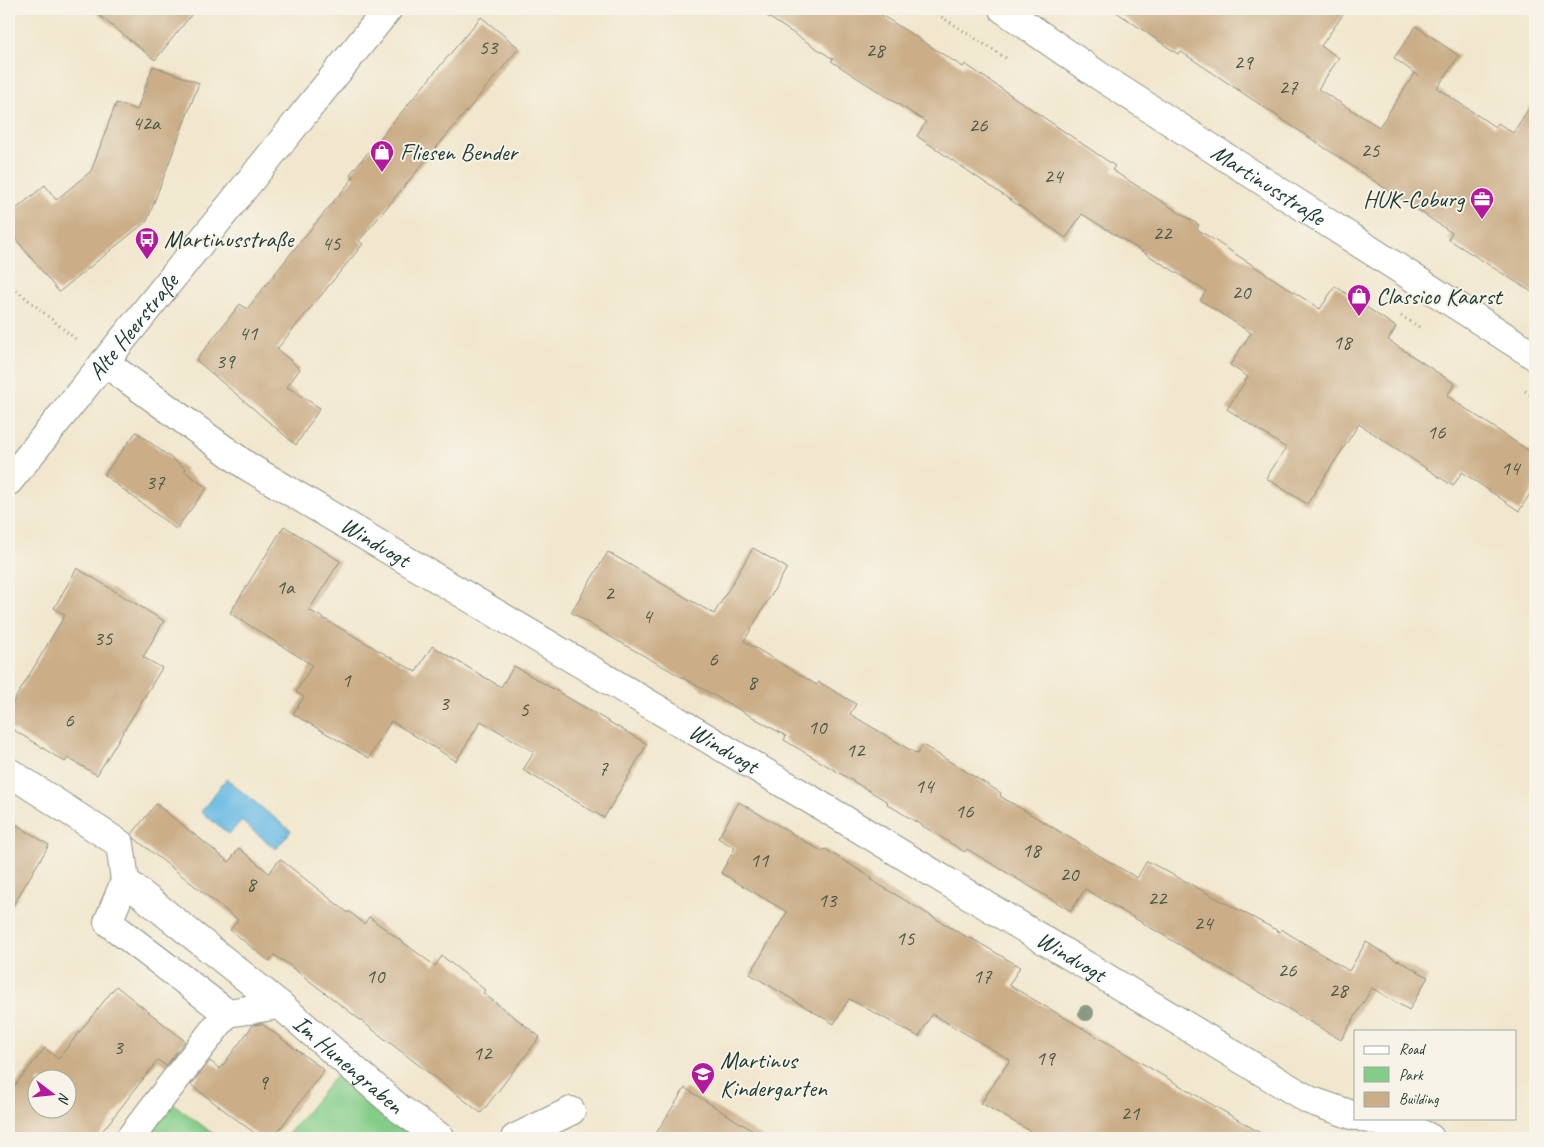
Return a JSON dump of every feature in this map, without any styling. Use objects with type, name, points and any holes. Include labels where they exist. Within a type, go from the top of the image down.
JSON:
[{"type":"street","name":"Alte Heerstraße","points":[[9,481],[388,9]]},
{"type":"street","name":"Martinusstraße","points":[[1003,9],[1098,75],[1535,356]]},
{"type":"street","name":"Windvogt","points":[[104,362],[247,466],[822,805],[1309,1100],[1354,1116]]},
{"type":"street","points":[[9,772],[120,844],[125,881],[108,922],[227,1013],[130,1138]]},
{"type":"street","name":"Im Hunengraben","points":[[125,881],[280,1005],[400,1109],[441,1138]]},
{"type":"street","name":"Im Hunengraben","points":[[227,1013],[280,1005]]},
{"type":"street","points":[[515,1138],[571,1110]]},
{"type":"street","points":[[1372,1120],[1418,1132],[1430,1138]]},
{"type":"path","points":[[9,284],[104,362]]},
{"type":"green space","points":[[338,1073],[422,1138],[285,1138]]},
{"type":"green space","points":[[168,1100],[219,1138],[136,1138]]},
{"type":"water","points":[[226,779],[291,831],[276,849],[241,821],[229,834],[201,812]]},
{"type":"building","points":[[91,9],[196,9],[155,60]]},
{"type":"building","points":[[756,9],[872,9],[963,67],[965,64],[1115,166],[1112,170],[1199,225],[1197,229],[1320,309],[1335,286],[1396,327],[1388,340],[1455,384],[1447,396],[1535,455],[1535,486],[1519,511],[1462,472],[1453,486],[1359,424],[1307,504],[1266,478],[1286,448],[1227,409],[1248,377],[1230,365],[1251,333],[1200,300],[1206,291],[1082,214],[1066,238],[917,136],[926,122],[831,61],[833,59]]},
{"type":"building","points":[[1112,9],[1347,9],[1321,46],[1339,58],[1318,89],[1379,127],[1415,73],[1394,58],[1416,26],[1459,56],[1437,88],[1495,127],[1498,123],[1513,133],[1535,99],[1535,294],[1448,239],[1452,233],[1180,51],[1178,54]]},
{"type":"building","points":[[481,17],[519,48],[359,241],[363,244],[277,349],[300,369],[287,387],[320,408],[296,445],[196,360],[240,304],[247,309],[354,177],[350,174]]},
{"type":"building","points":[[153,66],[199,83],[147,221],[59,292],[9,231],[9,215],[45,185],[56,200],[91,171],[116,103],[137,110]]},
{"type":"building","points":[[136,432],[186,469],[184,471],[207,488],[176,529],[104,475]]},
{"type":"building","points":[[284,526],[340,561],[309,610],[416,672],[432,646],[501,687],[514,666],[647,744],[604,818],[523,770],[534,752],[481,721],[456,761],[391,721],[369,758],[293,714],[304,697],[296,692],[312,665],[230,613]]},
{"type":"building","points":[[753,548],[787,568],[744,641],[817,685],[819,682],[856,704],[850,714],[917,754],[923,745],[1001,793],[1000,796],[1137,878],[1147,861],[1280,932],[1281,929],[1349,971],[1366,942],[1428,977],[1409,1010],[1372,988],[1341,1040],[1085,889],[1071,911],[967,849],[965,852],[887,804],[888,802],[784,740],[786,736],[609,636],[571,612],[608,552],[714,614]]},
{"type":"building","points":[[77,568],[164,621],[143,657],[162,668],[97,775],[68,758],[65,762],[9,727],[9,709],[65,615],[54,608]]},
{"type":"building","points":[[739,802],[823,852],[825,849],[872,878],[871,880],[1020,967],[1009,985],[1269,1138],[1042,1138],[981,1103],[1010,1060],[932,1014],[919,1037],[849,999],[834,1024],[750,974],[787,912],[721,873],[735,848],[718,838]]},
{"type":"building","points":[[156,804],[229,862],[239,848],[269,873],[280,859],[364,924],[369,917],[435,966],[442,956],[485,990],[483,993],[540,1037],[481,1113],[285,962],[274,955],[269,961],[230,930],[238,920],[134,838],[132,834]]},
{"type":"building","points":[[9,820],[49,845],[9,912]]},
{"type":"building","points":[[116,986],[185,1041],[166,1066],[158,1060],[97,1138],[9,1138],[9,1093],[45,1048],[58,1059]]},
{"type":"building","points":[[262,1024],[324,1070],[273,1138],[261,1138],[191,1085],[210,1061],[220,1069],[253,1025]]},
{"type":"building","points":[[685,1088],[764,1138],[653,1138]]},
{"type":"place","name":"Fliesen Bender","points":[[382,173]]},
{"type":"place","name":"HUK-Coburg","points":[[1482,220]]},
{"type":"place","name":"Martinusstraße","points":[[147,260]]},
{"type":"place","name":"Classico Kaarst","points":[[1359,317]]},
{"type":"place","name":"Martinus Kindergarten","points":[[703,1095]]}]
